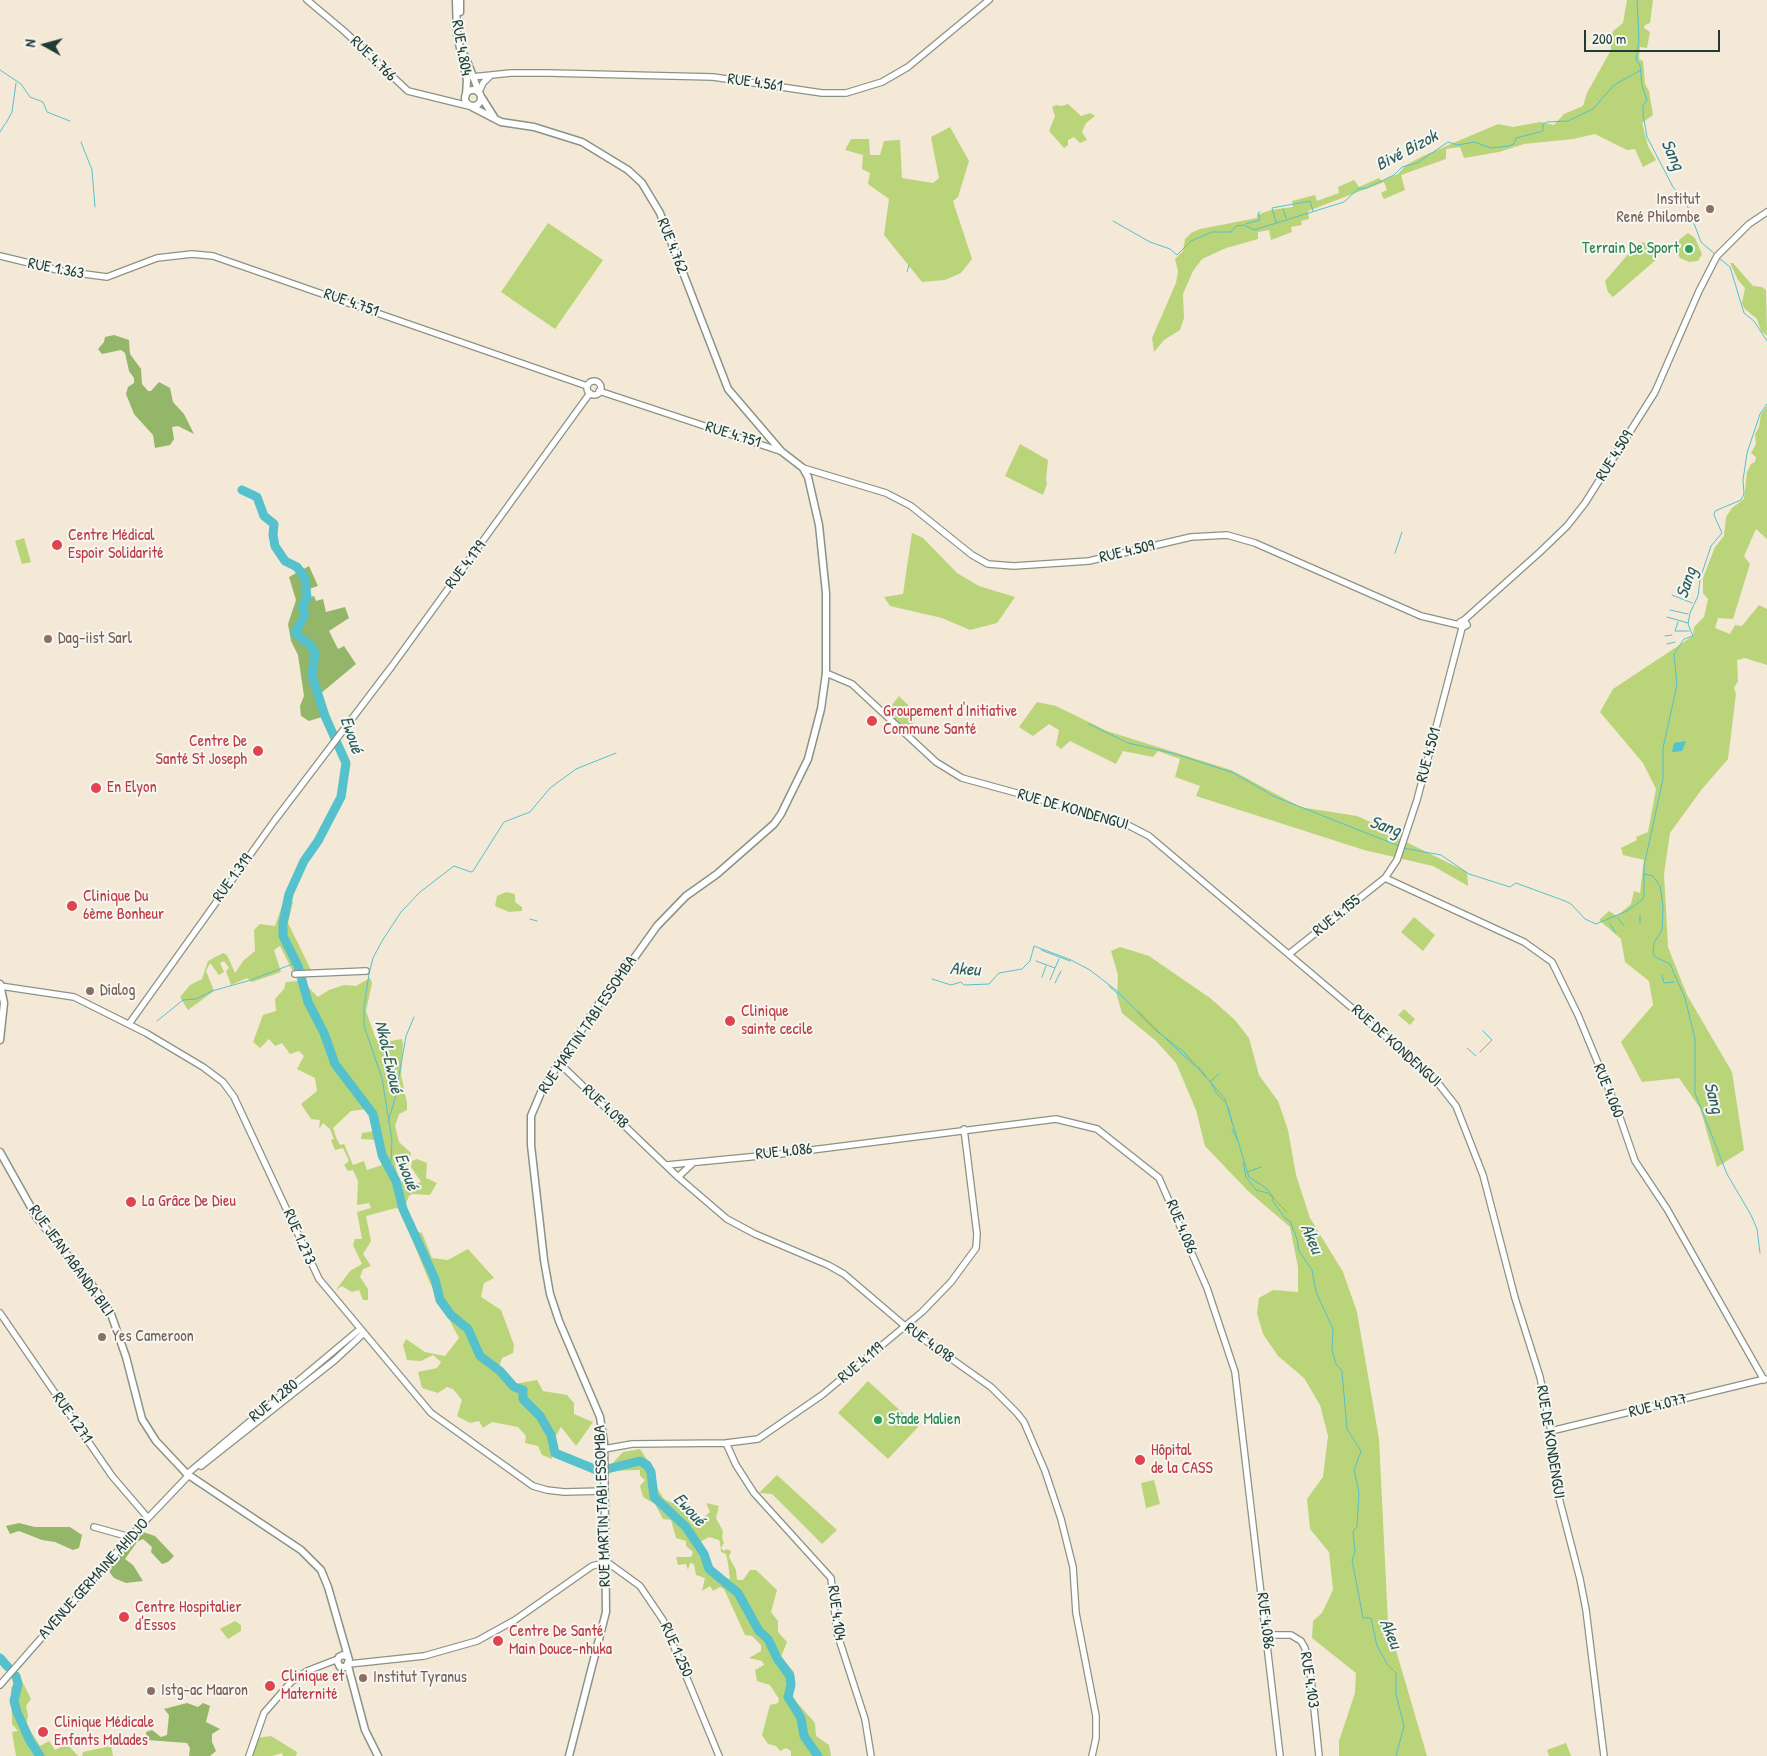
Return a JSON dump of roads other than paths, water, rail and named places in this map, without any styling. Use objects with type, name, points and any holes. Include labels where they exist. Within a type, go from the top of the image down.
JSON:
[{"type":"main road","name":"RUE 4.804","points":[[456,0],[457,34],[467,80],[466,96]]},
{"type":"main road","points":[[460,0],[462,43],[472,77],[480,95],[495,118]]},
{"type":"main road","points":[[472,90],[480,95],[479,105],[471,106],[466,103],[466,96],[472,90]]},
{"type":"main road","name":"RUE 4.762","points":[[471,106],[501,122],[534,127],[582,142],[628,170],[642,183],[660,213],[728,389],[781,451]]},
{"type":"main road","points":[[781,451],[804,468]]},
{"type":"main road","name":"RUE MARTIN TABI ESSOMBA","points":[[570,1756],[604,1623],[607,1562],[604,1449],[600,1417],[554,1308],[544,1260],[530,1127],[532,1113],[538,1096],[559,1063],[625,965],[632,960],[657,926],[686,896],[723,869],[779,817],[812,747],[821,709],[826,673],[826,593],[819,525],[812,487],[804,468]]},
{"type":"main road","points":[[0,985],[4,1003],[0,1040]]},
{"type":"main road","name":"RUE JEAN ABANDA BILI","points":[[0,1152],[37,1218],[96,1289],[111,1314],[126,1357],[142,1419],[156,1441],[189,1475],[312,1560],[321,1570],[328,1587],[343,1639],[343,1662]]},
{"type":"main road","points":[[343,1662],[365,1730],[378,1756]]},
{"type":"street","name":"RUE 4.766","points":[[307,0],[344,31],[400,86],[417,94],[471,106]]},
{"type":"street","name":"RUE 4.561","points":[[472,77],[549,73],[713,77],[822,93],[846,93],[882,82],[908,66],[989,0]]},
{"type":"street","points":[[480,95],[483,83],[490,76]]},
{"type":"street","name":"RUE 4.766","points":[[449,100],[466,96]]},
{"type":"street","name":"RUE 4.509","points":[[804,468],[886,493],[911,506],[972,555],[988,564],[1014,566],[1089,561],[1191,537],[1227,536],[1255,543],[1421,616],[1462,624],[1567,526],[1592,493],[1655,392],[1699,291],[1717,256],[1749,224],[1767,212]]},
{"type":"street","name":"RUE 4.751","points":[[113,276],[157,258],[192,254],[213,256],[587,386]]},
{"type":"street","name":"RUE 1.363","points":[[0,256],[62,271],[113,276]]},
{"type":"street","points":[[592,381],[597,382],[600,391],[595,394],[590,393],[587,386],[592,381]]},
{"type":"street","name":"RUE 4.751","points":[[600,391],[781,451]]},
{"type":"street","name":"RUE 4.179","points":[[340,734],[392,666],[590,393]]},
{"type":"street","name":"RUE 4.501","points":[[1385,878],[1400,854],[1410,826],[1462,624]]},
{"type":"street","name":"RUE DE KONDENGUI","points":[[826,673],[852,684],[936,762],[962,778],[1122,822],[1144,833],[1176,856],[1434,1078],[1456,1106],[1483,1175],[1513,1290],[1540,1377],[1551,1431],[1558,1494],[1586,1610],[1604,1756]]},
{"type":"street","name":"RUE 1.319","points":[[129,1024],[340,734]]},
{"type":"street","name":"RUE 4.155","points":[[1289,954],[1385,878]]},
{"type":"street","name":"RUE 4.060","points":[[1385,878],[1524,942],[1552,962],[1578,1015],[1617,1109],[1635,1161],[1667,1210],[1765,1379]]},
{"type":"street","points":[[295,974],[366,971]]},
{"type":"street","name":"RUE 1.273","points":[[0,985],[64,994],[129,1024],[203,1067],[228,1087],[314,1270],[329,1294],[431,1413],[521,1479],[547,1490],[604,1491]]},
{"type":"street","name":"RUE 4.098","points":[[559,1063],[678,1177],[727,1219],[755,1234],[828,1265],[844,1274],[906,1326],[1000,1394],[1017,1412],[1034,1443],[1061,1520],[1073,1567],[1076,1613],[1096,1716],[1096,1738],[1092,1756]]},
{"type":"street","name":"RUE 4.086","points":[[666,1165],[1044,1119],[1068,1120],[1088,1125],[1107,1134],[1159,1178],[1209,1293],[1235,1372],[1280,1756]]},
{"type":"street","name":"RUE 4.119","points":[[604,1449],[632,1444],[726,1443],[749,1441],[766,1436],[822,1395],[906,1326],[951,1282],[976,1248],[977,1234],[964,1129]]},
{"type":"street","points":[[678,1177],[693,1163]]},
{"type":"street","name":"RUE 1.271","points":[[0,1313],[112,1476],[148,1518]]},
{"type":"street","name":"RUE 1.280","points":[[189,1475],[335,1360],[362,1331]]},
{"type":"street","name":"RUE 4.077","points":[[1551,1431],[1765,1379]]},
{"type":"street","name":"RUE 4.104","points":[[726,1443],[736,1465],[754,1493],[831,1578],[837,1633],[865,1719],[870,1756]]},
{"type":"street","name":"AVENUE GERMAINE AHIDJO","points":[[0,1686],[130,1536],[189,1475]]},
{"type":"street","points":[[94,1527],[130,1536]]},
{"type":"street","points":[[249,1756],[257,1727],[269,1706],[291,1682],[322,1665],[424,1656],[477,1641],[515,1620],[592,1566],[607,1562]]},
{"type":"street","name":"RUE 1.250","points":[[607,1562],[640,1586],[663,1620],[719,1756]]},
{"type":"street","name":"RUE 4.103","points":[[1267,1635],[1291,1635],[1299,1639],[1305,1648],[1311,1679],[1319,1756]]},
{"type":"water","points":[[1686,741],[1682,751],[1672,752],[1674,743]]},
{"type":"waterway","name":"Sang","points":[[1637,0],[1639,40],[1636,60],[1640,65],[1642,86],[1647,100],[1643,106],[1647,137],[1673,187],[1686,202],[1701,242],[1716,255]]},
{"type":"waterway","points":[[0,70],[21,84],[30,97],[43,102],[47,112],[70,121]]},
{"type":"waterway","name":"Bivé Bizok","points":[[1113,221],[1150,242],[1170,249],[1177,255],[1191,241],[1212,232],[1231,232],[1236,226],[1244,225],[1254,230],[1344,202],[1358,189],[1367,188],[1394,175],[1402,167],[1417,163],[1448,142],[1458,145],[1474,142],[1491,148],[1509,146],[1514,144],[1516,138],[1543,131],[1543,124],[1547,122],[1568,121],[1593,109],[1614,85],[1641,70]]},
{"type":"waterway","points":[[6,123],[12,112],[16,83]]},
{"type":"waterway","points":[[0,132],[5,124]]},
{"type":"waterway","points":[[81,142],[92,170],[95,207]]},
{"type":"waterway","points":[[1276,222],[1272,208],[1310,201],[1313,211]]},
{"type":"waterway","points":[[1283,209],[1286,218]]},
{"type":"waterway","points":[[1246,224],[1260,220],[1258,213],[1260,212]]},
{"type":"waterway","name":"Sang","points":[[1719,258],[1730,267],[1744,313],[1754,321],[1767,341]]},
{"type":"waterway","points":[[907,272],[909,265]]},
{"type":"waterway","name":"Sang","points":[[1403,848],[1441,855],[1469,874],[1510,887],[1516,883],[1565,901],[1571,904],[1585,919],[1596,924],[1627,911],[1642,900],[1644,896],[1644,866],[1663,779],[1663,748],[1677,685],[1674,654],[1684,639],[1693,636],[1688,624],[1690,613],[1698,596],[1700,579],[1711,546],[1722,533],[1714,515],[1715,511],[1741,500],[1744,494],[1743,480],[1747,453],[1760,414],[1767,404]]},
{"type":"waterway","name":"Ewoué","points":[[242,490],[257,497],[264,516],[274,524],[275,546],[285,561],[297,567],[305,578],[307,598],[302,607],[305,614],[295,633],[311,646],[315,653],[312,676],[325,716],[346,763],[341,797],[318,841],[304,861],[289,894],[283,923],[283,936],[298,966],[308,1002],[324,1033],[335,1064],[373,1114],[382,1155],[396,1181],[403,1209],[435,1279],[440,1300],[451,1315],[468,1329],[480,1356],[500,1371],[514,1387],[523,1390],[523,1399],[540,1416],[551,1435],[555,1453],[599,1471],[640,1461],[647,1465],[651,1472],[654,1497],[686,1527],[704,1554],[709,1569],[738,1593],[759,1631],[768,1639],[777,1658],[790,1676],[791,1685],[788,1697],[801,1718],[804,1736],[818,1756]]},
{"type":"waterway","points":[[1395,553],[1402,532]]},
{"type":"waterway","points":[[1672,595],[1692,603]]},
{"type":"waterway","points":[[1670,610],[1688,614]]},
{"type":"waterway","points":[[1667,617],[1688,623]]},
{"type":"waterway","points":[[1678,622],[1675,631],[1689,631]]},
{"type":"waterway","points":[[1665,636],[1672,635]]},
{"type":"waterway","points":[[1667,644],[1675,642]]},
{"type":"waterway","name":"Sang","points":[[1089,724],[1128,743],[1172,753],[1234,773],[1273,796],[1399,846]]},
{"type":"waterway","name":"Nkol-Ewoué","points":[[389,1167],[392,1140],[382,1078],[364,1026],[364,1007],[369,974],[373,958],[382,941],[401,912],[420,892],[454,866],[473,871],[504,822],[530,812],[550,788],[576,769],[616,753]]},
{"type":"waterway","name":"Sang","points":[[1644,874],[1653,876],[1660,886],[1663,907],[1662,930],[1654,943],[1653,953],[1655,957],[1670,964],[1685,998],[1695,1039],[1695,1093],[1727,1174],[1757,1229],[1760,1253]]},
{"type":"waterway","points":[[1640,915],[1640,923]]},
{"type":"waterway","points":[[1618,918],[1624,926]]},
{"type":"waterway","points":[[530,919],[537,921]]},
{"type":"waterway","points":[[1610,924],[1615,932]]},
{"type":"waterway","name":"Akeu","points":[[932,979],[951,985],[961,982],[964,985],[989,984],[999,973],[1022,969],[1030,961],[1034,946],[1071,960],[1090,970],[1117,991],[1154,1029],[1184,1052],[1225,1099],[1249,1177],[1266,1188],[1285,1218],[1290,1221],[1297,1239],[1299,1251],[1312,1270],[1316,1292],[1333,1329],[1332,1350],[1336,1364],[1342,1371],[1347,1429],[1361,1451],[1354,1470],[1359,1492],[1357,1527],[1353,1531],[1355,1552],[1352,1560],[1363,1618],[1371,1618],[1377,1646],[1388,1665],[1396,1673],[1396,1694],[1404,1726],[1396,1756]]},
{"type":"waterway","name":"Akeu","points":[[1041,950],[1070,961]]},
{"type":"waterway","points":[[1055,968],[1059,959]]},
{"type":"waterway","points":[[1036,961],[1055,968],[1050,980]]},
{"type":"waterway","points":[[157,1021],[183,1000],[196,999],[212,991],[251,980],[295,963]]},
{"type":"waterway","points":[[1042,977],[1046,966]]},
{"type":"waterway","points":[[1055,983],[1061,971]]},
{"type":"waterway","points":[[1662,975],[1664,983],[1674,982]]},
{"type":"waterway","name":"Akeu","points":[[1109,986],[1118,994]]},
{"type":"waterway","name":"Akeu","points":[[1138,1011],[1160,1033]]},
{"type":"waterway","points":[[388,1122],[395,1099],[406,1036],[414,1017]]},
{"type":"waterway","points":[[1480,1052],[1492,1040],[1483,1031]]},
{"type":"waterway","name":"Akeu","points":[[1166,1039],[1195,1066]]},
{"type":"waterway","points":[[1467,1048],[1476,1056]]},
{"type":"waterway","name":"Akeu","points":[[1198,1067],[1206,1076]]},
{"type":"waterway","points":[[1211,1081],[1219,1074]]},
{"type":"waterway","name":"Akeu","points":[[1210,1081],[1217,1094],[1225,1102]]},
{"type":"waterway","name":"Akeu","points":[[1228,1107],[1232,1123]]},
{"type":"waterway","name":"Akeu","points":[[1232,1129],[1237,1139]]},
{"type":"waterway","points":[[1243,1162],[1246,1177],[1256,1190],[1268,1193],[1287,1212]]},
{"type":"waterway","points":[[1247,1172],[1261,1167]]},
{"type":"waterway","points":[[0,1658],[8,1667]]},
{"type":"waterway","points":[[16,1676],[18,1684],[14,1701],[17,1712],[30,1741],[40,1756]]},
{"type":"place","name":"Institut René Philombe","points":[[1710,209]]},
{"type":"place","name":"Terrain De Sport","points":[[1689,249]]},
{"type":"place","name":"Centre Médical Espoir Solidarité","points":[[57,545]]},
{"type":"place","name":"Dag-iist Sarl","points":[[48,639]]},
{"type":"place","name":"Groupement d'Initiative Commune Santé","points":[[872,721]]},
{"type":"place","name":"Centre De Santé St Joseph","points":[[258,751]]},
{"type":"place","name":"En Elyon","points":[[96,788]]},
{"type":"place","name":"Clinique Du 6ème Bonheur","points":[[72,906]]},
{"type":"place","name":"Dialog","points":[[90,991]]},
{"type":"place","name":"Clinique sainte cecile","points":[[730,1021]]},
{"type":"place","name":"La Grâce De Dieu","points":[[131,1202]]},
{"type":"place","name":"Yes Cameroon","points":[[102,1337]]},
{"type":"place","name":"Stade Malien","points":[[878,1420]]},
{"type":"place","name":"Hôpital de la CASS","points":[[1140,1460]]},
{"type":"place","name":"Centre Hospitalier d'Essos","points":[[124,1617]]},
{"type":"place","name":"Centre De Santé Main Douce-nhuka","points":[[498,1641]]},
{"type":"place","name":"Institut Tyranus","points":[[363,1678]]},
{"type":"place","name":"Clinique et Maternité","points":[[270,1686]]},
{"type":"place","name":"Istg-ac Maaron","points":[[151,1691]]},
{"type":"place","name":"Clinique Médicale Enfants Malades","points":[[43,1732]]}]
